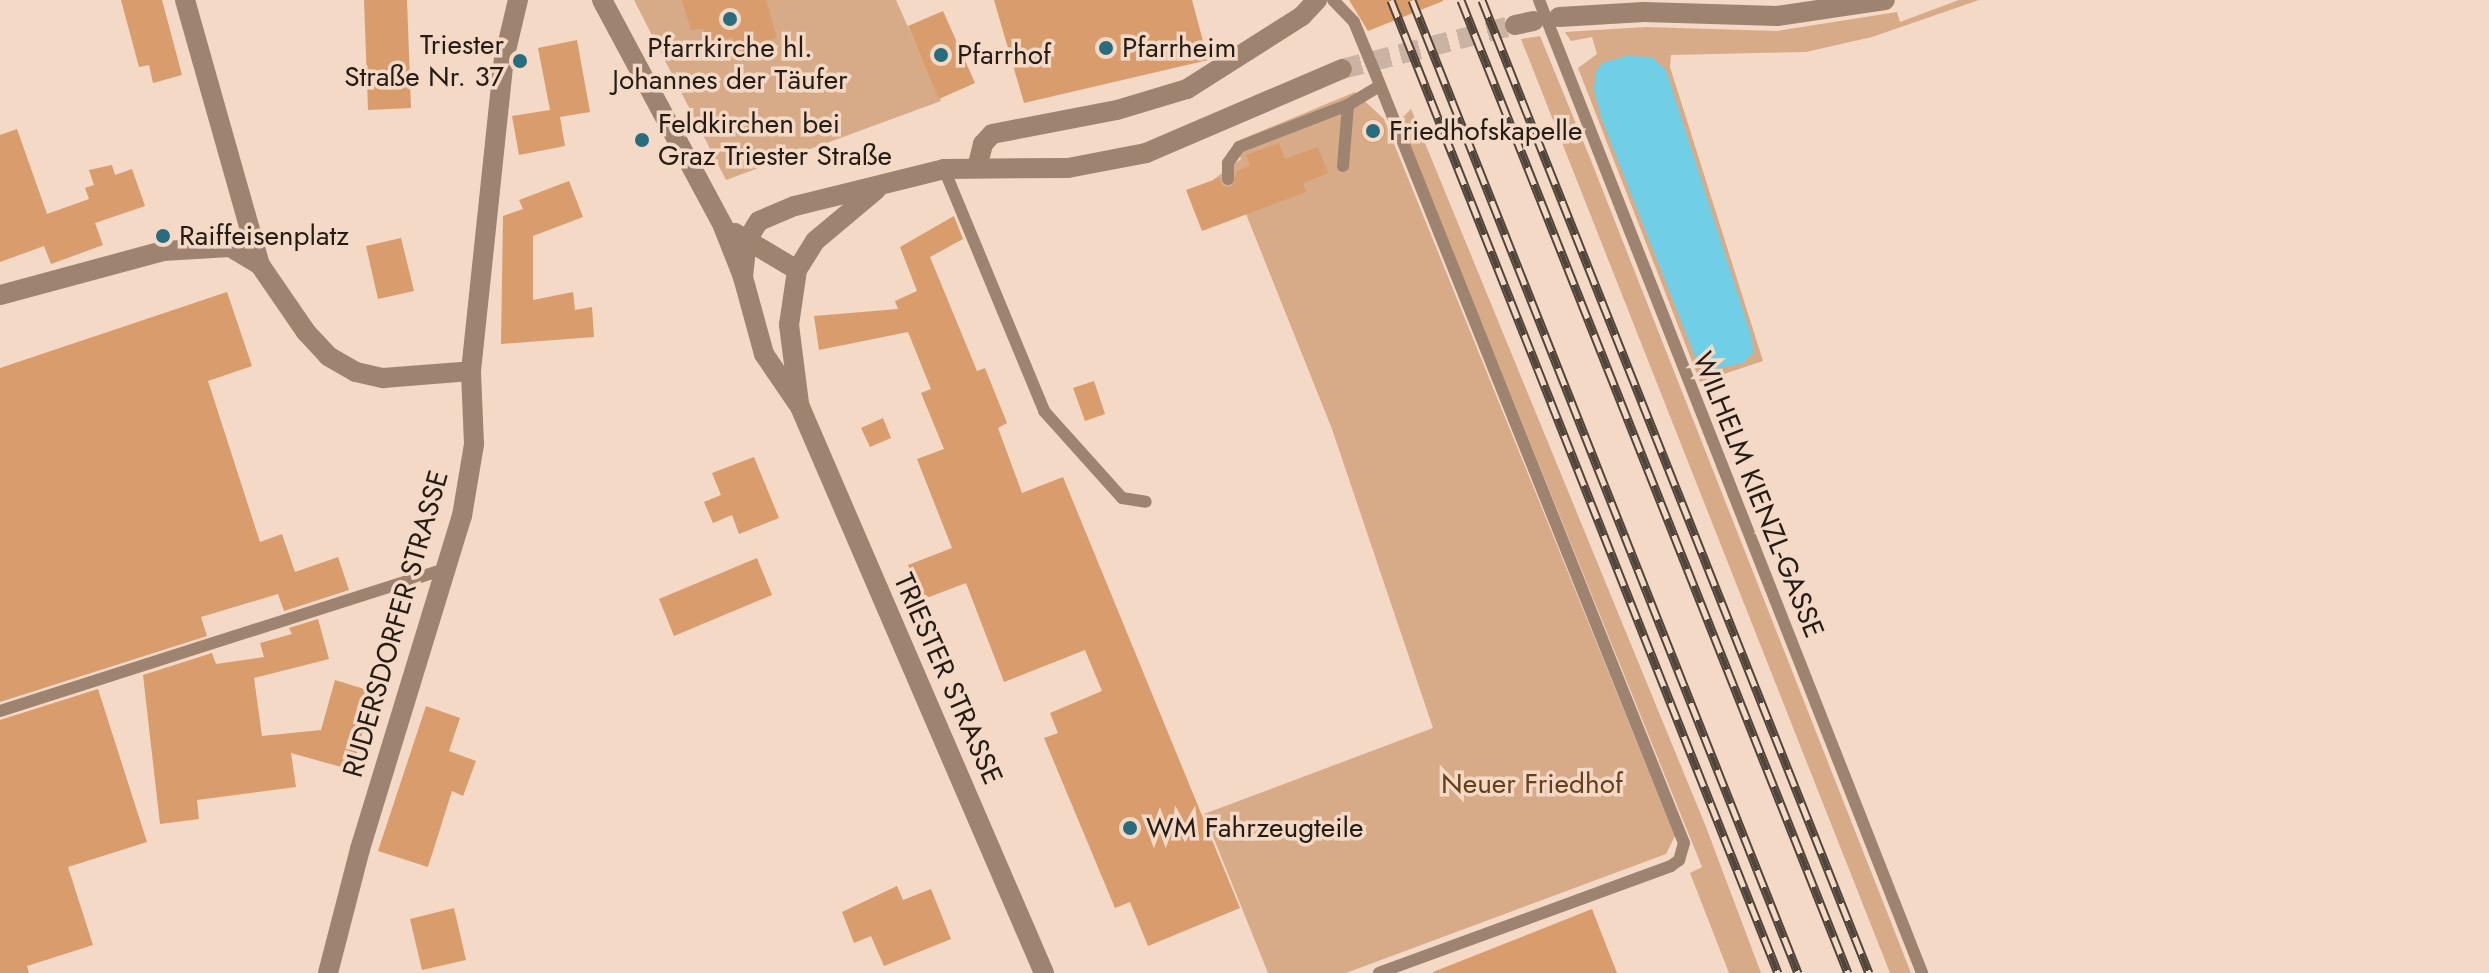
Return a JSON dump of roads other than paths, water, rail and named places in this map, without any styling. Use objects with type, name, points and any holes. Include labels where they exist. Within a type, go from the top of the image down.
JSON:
[{"type":"street","points":[[185,0],[260,265],[306,332],[328,356],[356,372],[383,378],[471,371]]},
{"type":"street","name":"RUDERSDORFER STRASSE","points":[[328,973],[360,849],[462,516],[474,444],[471,371],[504,59],[518,0]]},
{"type":"street","points":[[602,0],[723,226],[743,277],[764,354],[800,407]]},
{"type":"street","points":[[977,168],[983,144],[992,134],[1117,110],[1187,89],[1302,16],[1317,0]]},
{"type":"street","points":[[1556,26],[1644,12],[1777,16],[1885,0]]},
{"type":"street","points":[[743,277],[747,240],[759,221],[795,206],[878,188],[944,169],[1068,168],[1146,153],[1342,69]]},
{"type":"street","points":[[800,407],[789,325],[797,270],[815,241],[878,188]]},
{"type":"street","points":[[723,226],[797,270]]},
{"type":"street","points":[[0,295],[163,251],[230,247],[260,265]]},
{"type":"street","name":"TRIESTER STRASSE","points":[[800,407],[1044,973]]},
{"type":"lane","points":[[1333,0],[1349,13],[1378,81],[1684,843],[1671,866],[1379,973]]},
{"type":"lane","name":"WILHELM KIENZL-GASSE","points":[[1539,0],[1556,26],[1922,973]]},
{"type":"lane","points":[[1228,179],[1228,163],[1239,147],[1348,105],[1378,81]]},
{"type":"lane","points":[[1343,166],[1348,105]]},
{"type":"lane","points":[[944,169],[1044,411],[1122,498],[1146,502]]},
{"type":"lane","points":[[0,711],[446,569]]},
{"type":"water","points":[[1626,56],[1652,57],[1666,70],[1752,338],[1753,353],[1743,363],[1711,370],[1698,364],[1602,120],[1594,90],[1596,72],[1602,63]]},
{"type":"tunnel","points":[[1342,69],[1515,25]]},
{"type":"railway","points":[[1391,0],[1778,973]]},
{"type":"railway","points":[[1412,0],[1798,973]]},
{"type":"railway","points":[[1461,0],[1848,973]]},
{"type":"railway","points":[[1482,0],[1869,973]]},
{"type":"place","name":"Pfarrkirche hl. Johannes der Täufer","points":[[730,19]]},
{"type":"place","name":"Pfarrheim","points":[[1106,48]]},
{"type":"place","name":"Pfarrhof","points":[[941,55]]},
{"type":"place","name":"Triester Straße Nr. 37","points":[[520,61]]},
{"type":"place","name":"Friedhofskapelle","points":[[1373,131]]},
{"type":"place","name":"Feldkirchen bei Graz Triester Straße","points":[[642,140]]},
{"type":"place","name":"Raiffeisenplatz","points":[[163,236]]},
{"type":"place","name":"WM Fahrzeugteile","points":[[1130,828]]},
{"type":"park label","name":"Neuer Friedhof","points":[[1532,784]]}]
